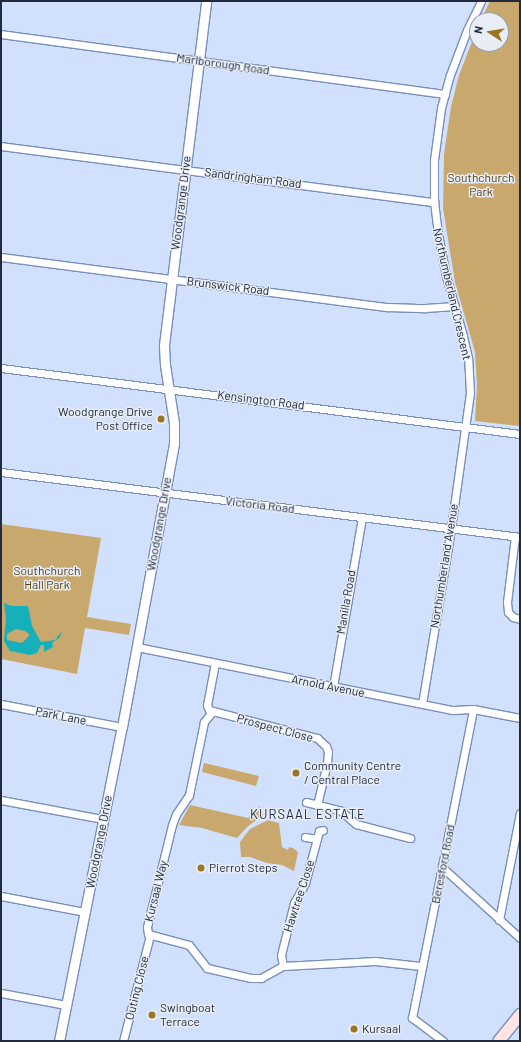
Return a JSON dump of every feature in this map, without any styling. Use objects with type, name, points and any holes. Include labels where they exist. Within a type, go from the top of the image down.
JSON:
[{"type":"main road","points":[[500,1040],[520,1014]]},
{"type":"street","name":"Woodgrange Drive","points":[[59,1041],[122,727],[175,435],[164,344],[206,1]]},
{"type":"street","name":"Northumberland Crescent","points":[[466,427],[470,379],[464,336],[443,263],[434,202],[434,160],[445,94],[467,30],[481,1]]},
{"type":"street","name":"Marlborough Road","points":[[1,34],[445,94]]},
{"type":"street","name":"Sandringham Road","points":[[1,146],[434,202]]},
{"type":"street","name":"Brunswick Road","points":[[1,257],[388,307],[425,308],[455,306]]},
{"type":"street","name":"Kensington Road","points":[[1,368],[520,434]]},
{"type":"street","name":"Northumberland Avenue","points":[[422,704],[466,427]]},
{"type":"street","name":"Victoria Road","points":[[1,472],[362,518],[518,536]]},
{"type":"street","name":"Manilla Road","points":[[333,687],[362,518]]},
{"type":"street","points":[[518,536],[507,602],[508,612],[513,618],[520,619]]},
{"type":"street","name":"Arnold Avenue","points":[[137,648],[460,711],[473,709],[520,718]]},
{"type":"street","points":[[212,712],[207,705],[215,663]]},
{"type":"street","name":"Park Lane","points":[[1,704],[122,727]]},
{"type":"street","name":"Beresford Road","points":[[443,1041],[412,1018],[421,966],[443,868],[473,709]]},
{"type":"street","name":"Prospect Close","points":[[212,712],[320,740],[326,746],[328,757],[316,805]]},
{"type":"street","name":"Kursaal Way","points":[[212,712],[204,722],[189,795],[176,814],[172,825],[147,927],[147,931],[150,935],[189,945],[207,968],[251,978],[261,978],[283,966],[368,961],[421,966]]},
{"type":"street","points":[[1,800],[103,819]]},
{"type":"street","points":[[306,802],[341,811],[356,824],[410,838]]},
{"type":"street","points":[[499,920],[520,813]]},
{"type":"street","name":"Hawtree Close","points":[[283,966],[281,954],[294,903],[305,883],[319,831],[323,830]]},
{"type":"street","points":[[305,836],[316,839]]},
{"type":"street","points":[[443,868],[520,938]]},
{"type":"street","points":[[1,896],[85,912]]},
{"type":"street","name":"Outing Close","points":[[123,1041],[150,935]]},
{"type":"street","points":[[1,992],[66,1005]]},
{"type":"green space","name":"Southchurch Park","points":[[490,1],[520,1],[520,426],[475,421],[477,384],[475,352],[455,282],[443,208],[444,154],[451,107],[459,75],[469,49],[469,52],[509,52],[509,12],[485,12]]},
{"type":"green space","name":"Southchurch Hall Park","points":[[1,524],[101,538],[87,617],[131,624],[129,635],[85,628],[77,674],[1,659]]},
{"type":"green space","points":[[204,763],[259,776],[256,786],[202,772]]},
{"type":"green space","points":[[190,805],[248,818],[260,806],[263,815],[247,827],[237,838],[202,828],[179,825]]},
{"type":"green space","points":[[268,820],[279,823],[282,847],[288,850],[289,847],[293,848],[298,852],[294,871],[282,865],[267,863],[250,857],[241,857],[240,842],[250,829]]},
{"type":"shaded area","points":[[4,603],[12,606],[28,606],[32,626],[41,642],[55,640],[62,631],[60,637],[52,643],[53,647],[44,652],[44,645],[41,645],[37,653],[30,655],[10,651],[4,641],[6,618]],"holes":[[[16,629],[25,631],[29,634],[29,636],[22,643],[7,640],[7,634]]]},
{"type":"place","name":"Woodgrange Drive Post Office","points":[[161,419]]},
{"type":"place","name":"Community Centre / Central Place","points":[[296,773]]},
{"type":"place","name":"Pierrot Steps","points":[[201,868]]},
{"type":"place","name":"Swingboat Terrace","points":[[152,1015]]},
{"type":"place","name":"Kursaal","points":[[354,1029]]},
{"type":"district","name":"KURSAAL ESTATE","points":[[308,814]]}]
